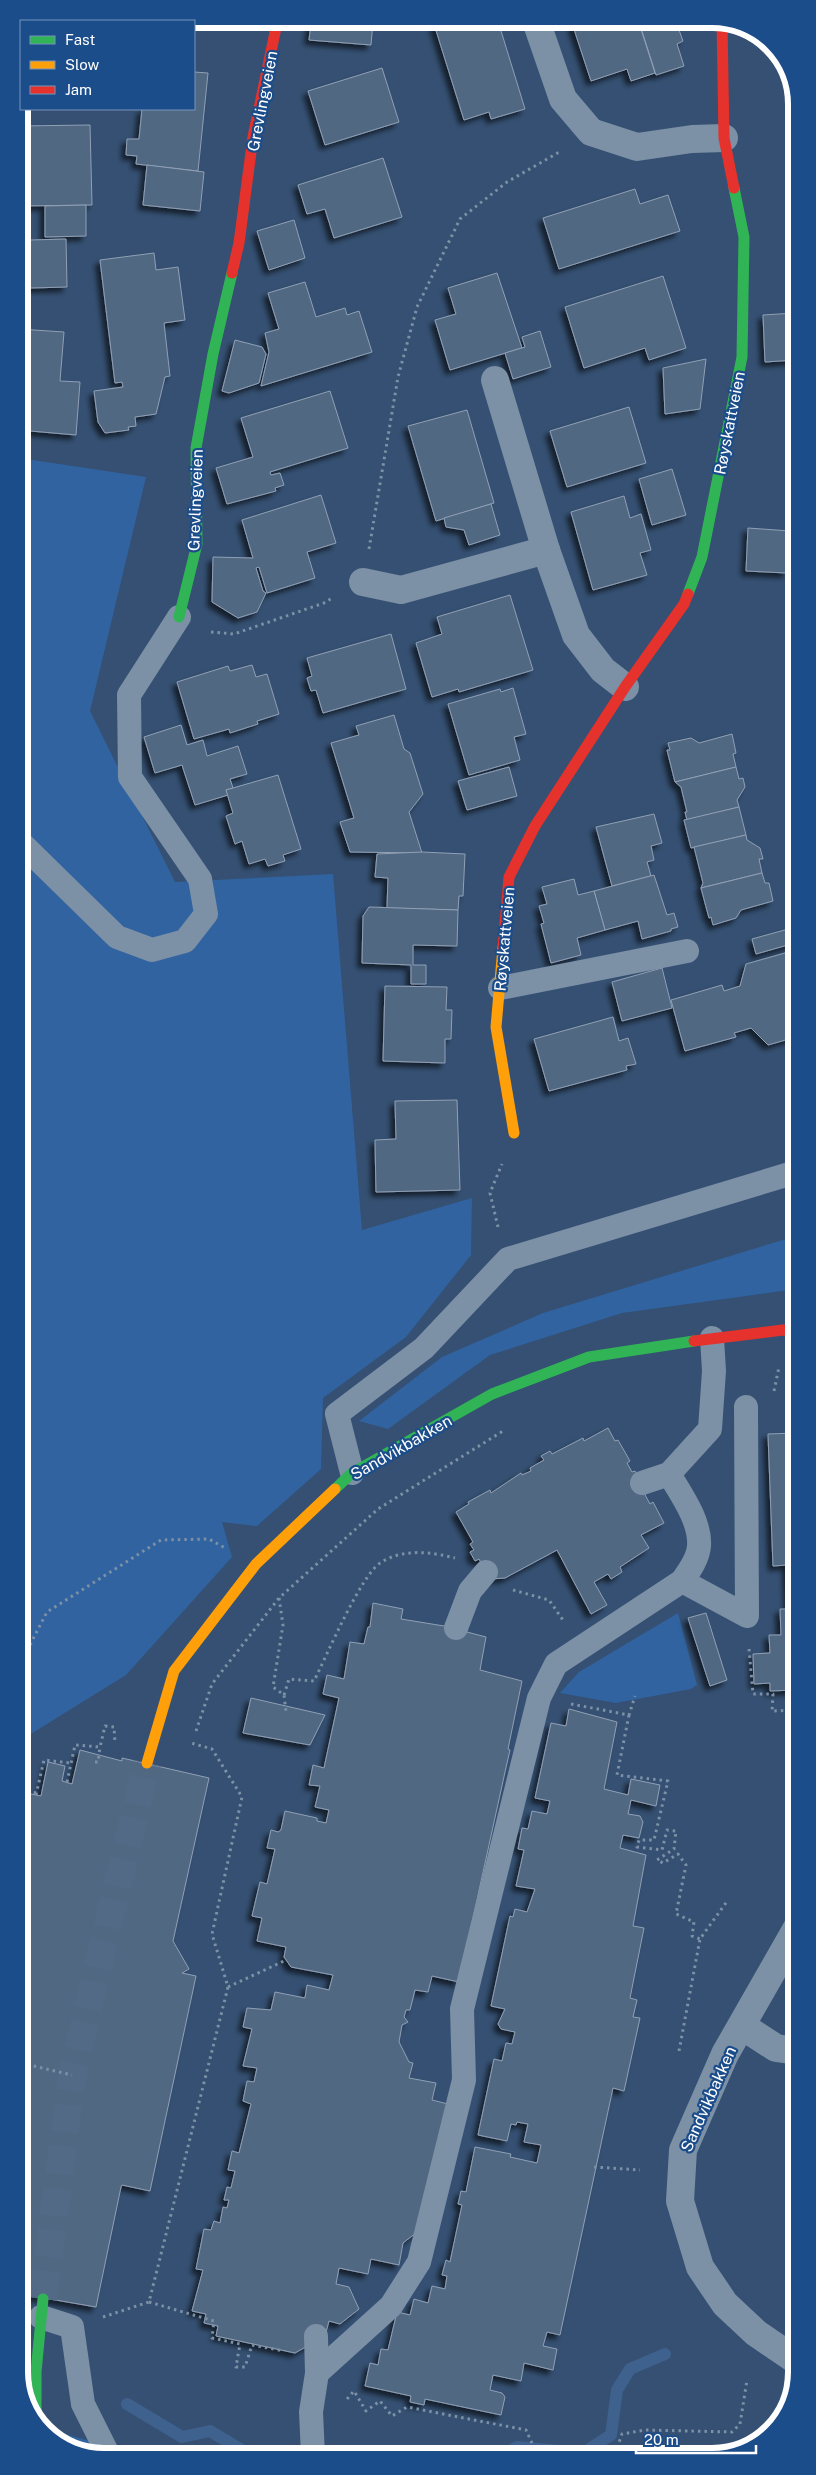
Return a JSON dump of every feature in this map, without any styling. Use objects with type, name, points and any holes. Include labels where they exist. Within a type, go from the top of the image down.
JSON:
[{"type":"street","name":"Grevlingveien","points":[[179,616],[197,544],[196,448],[213,354],[239,243],[253,137],[276,28]]},
{"type":"street","points":[[538,28],[563,100],[591,132],[637,146],[692,139],[724,138]]},
{"type":"street","name":"Røyskattveien","points":[[514,1133],[496,1027],[509,877],[535,826],[625,686],[684,604],[702,557],[742,357],[744,237],[724,138],[722,29]]},
{"type":"street","points":[[495,380],[546,550],[576,635],[603,670],[625,686]]},
{"type":"street","points":[[363,582],[401,590],[546,550]]},
{"type":"street","name":"Sandvikbakken","points":[[147,1761],[174,1671],[256,1564],[352,1473],[492,1394],[589,1357],[712,1338],[788,1330]]},
{"type":"street","name":"Sandvikbakken","points":[[788,1944],[725,2054],[683,2150],[680,2201],[700,2267],[724,2304],[756,2333],[788,2355]]},
{"type":"street","points":[[742,2026],[776,2048],[788,2050]]},
{"type":"street","points":[[36,2407],[36,2372],[42,2308]]},
{"type":"lane","name":"Grevlingveien","points":[[28,850],[117,937],[152,950],[185,941],[206,914],[200,879],[130,777],[129,695],[179,616]]},
{"type":"lane","points":[[500,988],[687,951]]},
{"type":"lane","points":[[352,1473],[337,1414],[424,1348],[508,1259],[788,1174]]},
{"type":"lane","points":[[642,1483],[670,1474],[710,1429],[714,1371],[712,1338]]},
{"type":"lane","points":[[682,1581],[747,1616],[746,1407]]},
{"type":"lane","points":[[317,2373],[390,2306],[419,2262],[464,2080],[462,2009],[539,1698],[556,1664],[682,1581],[695,1560],[699,1546],[692,1513],[670,1474]]},
{"type":"lane","points":[[456,1628],[470,1591],[486,1572]]},
{"type":"lane","points":[[42,2308],[72,2327],[83,2404],[105,2447]]},
{"type":"lane","points":[[313,2447],[311,2412],[317,2373],[316,2336]]},
{"type":"path","points":[[179,616],[190,630],[234,634],[324,603],[344,588],[363,582],[398,377],[416,307],[460,220],[507,182],[591,132]]},
{"type":"path","points":[[508,1259],[490,1193],[514,1133]]},
{"type":"path","points":[[770,1368],[788,1367]]},
{"type":"path","points":[[191,1743],[212,1684],[279,1598],[378,1509],[509,1427]]},
{"type":"path","points":[[28,1649],[47,1612],[161,1540],[209,1539],[256,1564]]},
{"type":"path","points":[[286,1712],[284,1695],[289,1679],[314,1681],[361,1587],[380,1564],[410,1552],[439,1554]]},
{"type":"path","points":[[511,1590],[549,1600]]},
{"type":"path","points":[[279,1598],[283,1624],[273,1687],[284,1695]]},
{"type":"path","points":[[752,1678],[753,1694],[773,1694],[772,1711],[788,1710]]},
{"type":"path","points":[[634,1696],[617,1775],[668,1781],[654,1840],[639,1840],[637,1847],[662,1850],[667,1830],[676,1831],[674,1849],[657,1860],[663,1864],[678,1854],[686,1865],[676,1914],[694,1922],[692,1936],[700,1939]]},
{"type":"path","points":[[539,1698],[629,1715]]},
{"type":"path","points":[[94,1762],[98,1762],[105,1726],[114,1727],[114,1743]]},
{"type":"path","points":[[147,1761],[191,1743],[212,1749],[242,1797],[212,1934],[228,1986],[149,2302]]},
{"type":"path","points":[[67,1782],[75,1745],[100,1747]]},
{"type":"path","points":[[28,1792],[37,1794],[44,1760],[70,1764]]},
{"type":"path","points":[[679,2051],[700,1939],[728,1900]]},
{"type":"path","points":[[228,1986],[286,1960]]},
{"type":"path","points":[[28,2066],[72,2075]]},
{"type":"path","points":[[594,2167],[640,2170]]},
{"type":"path","points":[[72,2327],[149,2302],[214,2321],[212,2338],[240,2344],[236,2367],[245,2367],[252,2345],[286,2352]]},
{"type":"path","points":[[617,2448],[622,2434],[629,2432],[645,2430],[732,2432],[740,2424],[747,2380]]},
{"type":"path","points":[[311,2412],[330,2419],[354,2391],[366,2411],[380,2401],[392,2416],[407,2407],[526,2430],[534,2448]]},
{"type":"shaded area","points":[[28,459],[146,477],[90,711],[175,882],[333,874],[362,1230],[472,1198],[471,1255],[406,1337],[323,1398],[321,1469],[257,1526],[222,1522],[232,1557],[126,1675],[28,1736]]},
{"type":"shaded area","points":[[788,1238],[788,1290],[622,1313],[490,1355],[388,1429],[359,1421],[442,1357],[543,1313]]},
{"type":"shaded area","points":[[678,1613],[697,1685],[691,1689],[616,1703],[560,1693],[579,1672]]},
{"type":"shaded area","points":[[57,2432],[112,2447],[84,2445],[74,2442]]},
{"type":"building","points":[[310,28],[372,28],[371,45],[309,40]]},
{"type":"building","points":[[435,28],[500,28],[525,109],[491,119],[489,112],[464,120]]},
{"type":"building","points":[[574,28],[641,28],[655,73],[631,81],[627,69],[591,81]]},
{"type":"building","points":[[641,28],[678,28],[683,41],[677,44],[684,66],[656,75]]},
{"type":"building","points":[[382,68],[399,122],[325,145],[308,91]]},
{"type":"building","points":[[195,72],[208,73],[198,171],[136,164],[137,156],[126,155],[127,139],[139,139],[142,110],[195,110]]},
{"type":"building","points":[[90,125],[92,205],[28,206],[28,126]]},
{"type":"building","points":[[383,158],[402,217],[334,238],[325,209],[307,214],[298,185]]},
{"type":"building","points":[[147,165],[204,172],[200,211],[143,205]]},
{"type":"building","points":[[635,189],[640,204],[668,195],[680,231],[559,269],[543,218]]},
{"type":"building","points":[[86,205],[86,236],[45,237],[45,206]]},
{"type":"building","points":[[294,220],[305,258],[269,270],[257,231]]},
{"type":"building","points":[[66,239],[67,287],[30,288],[30,240]]},
{"type":"building","points":[[154,253],[156,270],[178,267],[185,320],[164,323],[170,376],[165,377],[156,414],[135,417],[136,426],[128,427],[129,430],[105,433],[98,422],[94,391],[123,387],[122,382],[115,383],[100,260]]},
{"type":"building","points":[[497,273],[522,348],[450,370],[435,320],[456,314],[448,288]]},
{"type":"building","points":[[663,276],[686,348],[649,360],[645,348],[584,368],[565,307]]},
{"type":"building","points":[[305,282],[316,317],[345,308],[347,315],[359,311],[372,352],[261,386],[269,352],[265,333],[279,329],[268,293]]},
{"type":"building","points":[[788,313],[788,360],[765,362],[763,315]]},
{"type":"building","points":[[28,330],[64,332],[60,381],[80,382],[76,435],[28,431]]},
{"type":"building","points":[[540,331],[551,367],[513,379],[505,353],[525,347],[522,337]]},
{"type":"building","points":[[235,340],[262,347],[266,354],[259,383],[229,393],[222,391]]},
{"type":"building","points":[[706,359],[700,409],[665,414],[663,368]]},
{"type":"building","points":[[330,391],[348,448],[270,472],[271,475],[280,473],[284,485],[275,488],[276,491],[227,504],[216,468],[253,457],[241,418]]},
{"type":"building","points":[[629,407],[646,463],[567,487],[550,431]]},
{"type":"building","points":[[467,410],[494,503],[436,521],[408,426]]},
{"type":"building","points":[[672,469],[686,515],[652,525],[639,479]]},
{"type":"building","points":[[321,495],[336,543],[307,552],[315,578],[267,593],[259,567],[256,568],[263,591],[266,593],[257,612],[238,618],[212,602],[213,557],[253,558],[242,520]]},
{"type":"building","points":[[624,496],[630,518],[641,514],[651,550],[640,553],[647,575],[593,590],[571,512]]},
{"type":"building","points":[[491,504],[500,535],[469,545],[464,530],[446,527],[444,518]]},
{"type":"building","points":[[748,528],[788,531],[787,573],[746,571]]},
{"type":"building","points":[[510,595],[533,670],[459,692],[458,689],[432,697],[416,643],[442,634],[437,617]]},
{"type":"building","points":[[391,634],[406,689],[323,713],[316,690],[311,691],[307,678],[312,676],[307,658]]},
{"type":"building","points":[[252,665],[256,677],[267,674],[279,714],[257,721],[258,724],[230,733],[229,729],[194,739],[177,682],[228,666],[230,671]]},
{"type":"building","points":[[513,688],[526,734],[514,737],[520,760],[469,775],[448,704],[500,689],[501,692]]},
{"type":"building","points":[[394,715],[404,749],[410,753],[423,794],[409,812],[422,853],[350,852],[340,822],[354,818],[331,743],[359,735],[356,726]]},
{"type":"building","points":[[181,725],[187,745],[203,740],[207,756],[238,746],[247,774],[230,779],[233,788],[226,790],[228,795],[195,805],[182,765],[155,773],[144,737]]},
{"type":"building","points":[[732,734],[736,753],[733,754],[736,767],[675,782],[667,750],[670,750],[668,743],[691,738],[699,743]]},
{"type":"building","points":[[509,767],[517,796],[467,810],[458,781]]},
{"type":"building","points":[[736,767],[739,779],[743,778],[745,787],[737,800],[739,807],[687,820],[681,787],[675,782]]},
{"type":"building","points":[[278,775],[301,849],[283,855],[285,861],[268,866],[265,859],[249,864],[242,841],[235,844],[226,816],[233,813],[226,790]]},
{"type":"building","points":[[739,807],[746,835],[691,848],[684,820]]},
{"type":"building","points":[[654,814],[662,843],[651,846],[654,860],[647,862],[651,876],[612,886],[596,827]]},
{"type":"building","points":[[746,835],[747,840],[760,848],[763,859],[759,859],[762,873],[701,888],[703,883],[694,847]]},
{"type":"building","points":[[422,852],[465,854],[463,896],[459,896],[458,910],[387,908],[388,878],[375,877],[377,854]]},
{"type":"building","points":[[762,873],[765,883],[769,883],[773,901],[741,910],[736,918],[713,925],[711,917],[709,918],[701,888]]},
{"type":"building","points":[[654,875],[667,915],[674,913],[678,927],[671,929],[671,931],[642,939],[638,921],[605,930],[594,891]]},
{"type":"building","points":[[574,879],[578,895],[594,891],[605,930],[577,938],[581,955],[551,963],[541,924],[544,923],[539,906],[547,904],[542,887]]},
{"type":"building","points":[[369,907],[458,910],[457,946],[413,945],[413,965],[426,965],[426,984],[411,984],[411,965],[362,963],[363,916]]},
{"type":"building","points":[[788,929],[788,945],[756,954],[752,939]]},
{"type":"building","points":[[788,952],[788,1039],[768,1045],[751,1028],[734,1033],[736,1037],[685,1051],[671,1000],[722,985],[724,991],[740,986],[746,964]]},
{"type":"building","points":[[662,968],[672,1008],[622,1021],[612,982]]},
{"type":"building","points":[[385,986],[447,987],[446,1010],[452,1010],[451,1039],[445,1039],[445,1063],[383,1061]]},
{"type":"building","points":[[613,1017],[619,1041],[628,1038],[636,1064],[626,1066],[627,1070],[549,1091],[534,1039]]},
{"type":"building","points":[[457,1100],[460,1190],[376,1192],[375,1140],[396,1139],[395,1101]]},
{"type":"building","points":[[608,1428],[615,1441],[618,1440],[630,1461],[627,1463],[632,1472],[635,1471],[646,1489],[643,1491],[650,1504],[653,1502],[664,1523],[641,1535],[649,1548],[620,1567],[622,1572],[611,1579],[608,1574],[594,1582],[607,1605],[591,1614],[557,1550],[505,1578],[490,1579],[479,1559],[475,1561],[470,1552],[474,1550],[470,1544],[473,1542],[456,1512],[469,1504],[468,1502],[490,1490],[491,1493],[521,1473],[522,1475],[531,1471],[530,1468],[544,1460],[541,1456],[550,1451],[552,1454],[583,1438],[584,1441]]},
{"type":"building","points":[[788,1433],[788,1587],[787,1565],[773,1566],[768,1434]]},
{"type":"building","points":[[373,1603],[403,1609],[401,1619],[444,1626],[486,1637],[480,1670],[522,1681],[508,1749],[510,1750],[459,1982],[432,1976],[428,1992],[415,1990],[410,2010],[406,2010],[404,2017],[408,2022],[402,2025],[399,2042],[409,2062],[413,2063],[409,2078],[436,2083],[432,2100],[448,2104],[421,2229],[403,2243],[399,2265],[371,2259],[368,2274],[339,2268],[336,2284],[349,2287],[359,2309],[340,2324],[329,2321],[325,2336],[295,2353],[216,2336],[218,2326],[204,2323],[206,2314],[192,2311],[203,2270],[196,2269],[204,2229],[211,2230],[214,2221],[220,2223],[223,2207],[227,2208],[229,2200],[224,2200],[227,2187],[231,2188],[235,2171],[228,2170],[232,2151],[239,2153],[251,2104],[243,2101],[247,2081],[254,2082],[257,2068],[243,2066],[252,2029],[243,2027],[247,2008],[271,2010],[275,1992],[305,1998],[307,1985],[329,1990],[333,1975],[291,1967],[284,1957],[286,1947],[257,1941],[262,1918],[252,1916],[260,1882],[267,1884],[275,1849],[267,1848],[271,1830],[278,1832],[281,1830],[285,1811],[317,1818],[317,1821],[326,1823],[329,1810],[315,1807],[320,1786],[309,1785],[313,1765],[324,1768],[339,1698],[323,1694],[327,1675],[344,1679],[350,1642],[364,1644],[368,1627],[370,1627]]},
{"type":"building","points":[[780,1609],[788,1609],[788,1690],[770,1691],[770,1683],[754,1684],[753,1654],[770,1653],[769,1635],[781,1635]]},
{"type":"building","points":[[706,1613],[727,1680],[710,1686],[688,1618]]},
{"type":"building","points":[[251,1698],[325,1715],[310,1745],[243,1733]]},
{"type":"building","points":[[569,1709],[617,1722],[604,1789],[628,1795],[631,1779],[660,1785],[656,1806],[631,1800],[628,1814],[640,1816],[643,1822],[639,1838],[623,1835],[620,1848],[646,1855],[633,1926],[644,1928],[630,1998],[637,2000],[633,2017],[640,2018],[624,2091],[613,2088],[560,2335],[547,2332],[543,2346],[557,2349],[553,2370],[524,2363],[521,2381],[493,2375],[490,2390],[502,2393],[505,2397],[501,2415],[425,2399],[424,2405],[410,2402],[411,2396],[365,2386],[370,2363],[378,2365],[381,2349],[388,2350],[397,2312],[410,2315],[414,2299],[428,2303],[432,2286],[445,2289],[447,2276],[442,2275],[446,2260],[450,2262],[462,2205],[458,2204],[461,2191],[466,2192],[475,2147],[511,2154],[510,2157],[537,2163],[541,2145],[524,2142],[528,2124],[517,2122],[516,2125],[511,2124],[507,2141],[478,2135],[494,2059],[502,2061],[506,2043],[512,2044],[515,2032],[501,2029],[498,2024],[505,2009],[491,2006],[510,1916],[513,1917],[515,1909],[527,1912],[535,1889],[516,1886],[524,1850],[518,1849],[522,1828],[528,1829],[532,1811],[547,1814],[550,1801],[535,1798],[551,1723],[566,1726]]},
{"type":"building","points":[[80,1750],[122,1761],[122,1758],[209,1778],[173,1941],[189,1969],[182,1973],[196,1976],[150,2191],[122,2185],[121,2187],[96,2307],[28,2295],[28,2065],[30,2056],[28,2056],[28,1793],[41,1796],[48,1762],[65,1766],[62,1781],[72,1784]]},
{"type":"waterway","points":[[591,2448],[611,2435],[617,2390],[630,2369],[665,2354]]},
{"type":"waterway","points":[[127,2404],[182,2437],[210,2431],[237,2447]]},
{"type":"waterway","points":[[516,2448],[525,2448]]},
{"type":"tunnel","points":[[43,2299],[72,2075],[147,1763]]},
{"type":"traffic: fast","points":[[688,594],[702,557],[742,357],[744,237],[734,188]]},
{"type":"traffic: fast","points":[[179,617],[197,544],[196,448],[213,354],[232,273]]},
{"type":"traffic: fast","points":[[335,1489],[352,1473],[492,1394],[589,1357],[694,1341]]},
{"type":"traffic: fast","points":[[36,2407],[36,2372],[43,2299]]},
{"type":"traffic: slow","points":[[503,947],[496,1027],[514,1133]]},
{"type":"traffic: slow","points":[[147,1763],[174,1671],[256,1564],[335,1489]]},
{"type":"traffic: jam","points":[[232,273],[239,243],[253,137],[276,28]]},
{"type":"traffic: jam","points":[[722,29],[724,138],[734,188]]},
{"type":"traffic: jam","points":[[503,947],[509,877],[535,826],[625,687],[684,604],[688,594]]},
{"type":"traffic: jam","points":[[694,1341],[788,1330]]}]
